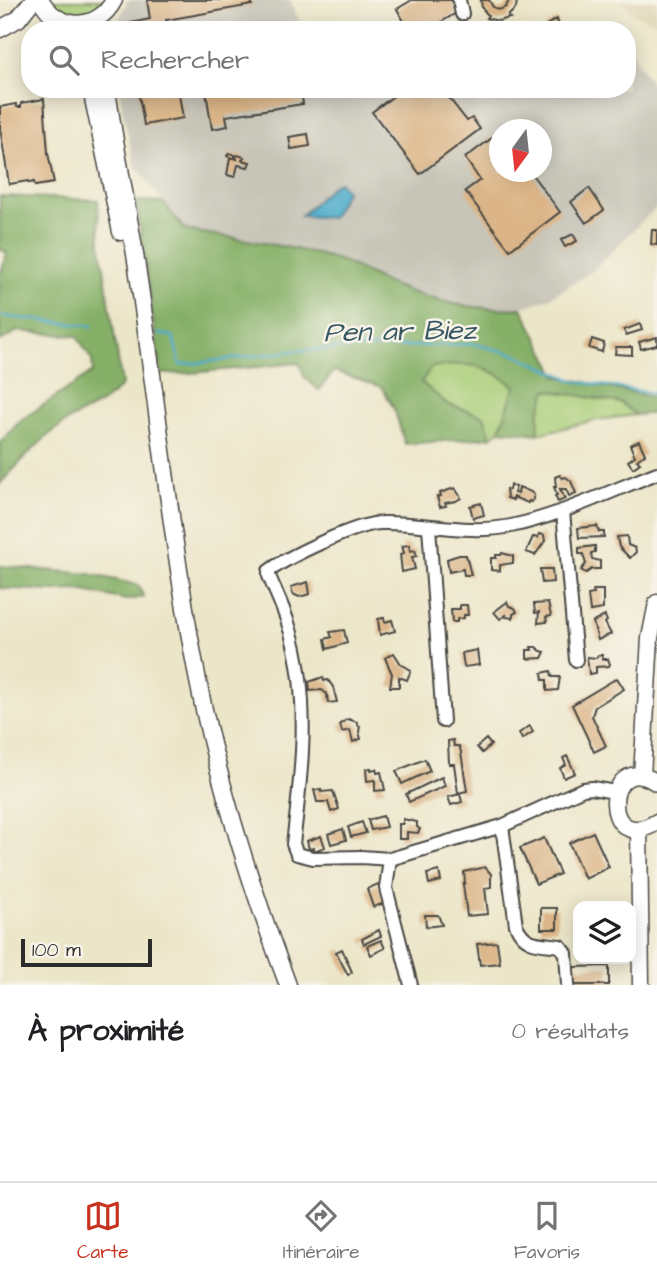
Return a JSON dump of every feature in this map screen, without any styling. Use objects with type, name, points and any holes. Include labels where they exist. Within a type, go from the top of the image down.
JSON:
[{"type":"main road","points":[[0,29],[18,19],[33,0]]},
{"type":"main road","points":[[41,0],[63,21]]},
{"type":"main road","points":[[102,21],[114,0]]},
{"type":"main road","points":[[18,19],[42,21]]},
{"type":"main road","points":[[93,98],[148,347]]},
{"type":"main road","points":[[109,98],[137,267],[182,589],[204,707],[242,853],[288,985]]},
{"type":"main road","points":[[657,603],[650,638],[650,779],[631,777],[622,783],[613,800],[617,817],[623,823],[639,829],[657,822]]},
{"type":"main road","points":[[639,829],[641,985]]},
{"type":"street","points":[[458,0],[462,14]]},
{"type":"street","points":[[615,792],[583,789],[502,826],[390,859],[302,857],[294,850],[303,747],[302,694],[289,625],[269,571],[288,559],[360,527],[379,523],[488,529],[511,526],[563,511],[657,473]]},
{"type":"street","points":[[563,511],[576,660]]},
{"type":"street","points":[[429,527],[443,721]]},
{"type":"street","points":[[502,826],[516,925],[521,937],[530,942],[560,946],[566,953],[568,985]]},
{"type":"street","points":[[390,859],[386,888],[411,985]]},
{"type":"shaded area","points":[[128,0],[290,0],[299,21],[118,21]]},
{"type":"shaded area","points":[[623,0],[657,0],[657,23],[629,12]]},
{"type":"shaded area","points":[[636,58],[657,94],[657,207],[591,272],[549,298],[522,308],[488,310],[437,302],[384,282],[343,262],[300,249],[185,230],[135,165],[121,98],[636,98]]},
{"type":"green space","points":[[49,0],[108,0],[98,12],[77,17],[64,13]]},
{"type":"green space","points":[[0,196],[98,200],[100,242],[122,385],[102,402],[49,435],[0,484],[0,443],[21,420],[93,372],[92,360],[77,336],[18,331],[0,341],[0,275],[7,253],[0,249]]},
{"type":"green space","points":[[134,201],[163,202],[185,230],[319,255],[344,262],[387,283],[437,300],[486,308],[522,308],[557,376],[657,398],[657,413],[636,415],[621,403],[547,390],[539,413],[538,434],[500,430],[515,386],[493,372],[476,366],[432,367],[421,382],[447,404],[484,416],[491,437],[405,444],[395,411],[382,387],[334,371],[319,390],[305,378],[299,363],[161,374]]},
{"type":"green space","points":[[468,363],[492,370],[515,386],[500,430],[491,437],[484,416],[447,404],[421,382],[431,367]]},
{"type":"green space","points":[[546,390],[621,403],[636,415],[597,420],[538,434],[539,413]]},
{"type":"green space","points":[[0,566],[90,574],[138,585],[144,597],[126,600],[79,590],[0,588]]},
{"type":"water","points":[[339,182],[346,191],[332,218],[301,216],[334,184]]},
{"type":"building","points":[[147,0],[251,0],[252,5],[166,21],[140,21],[150,19]]},
{"type":"building","points":[[412,0],[452,0],[456,13],[443,21],[404,21],[397,9]]},
{"type":"building","points":[[481,0],[489,0],[493,7],[499,10],[506,7],[509,0],[517,0],[516,8],[508,16],[510,18],[498,21],[486,18],[488,15],[482,8]]},
{"type":"building","points":[[140,98],[180,98],[183,118],[144,125]]},
{"type":"building","points":[[207,98],[302,98],[303,104],[226,116],[228,126],[212,129]]},
{"type":"building","points":[[391,98],[449,98],[467,121],[472,118],[480,129],[420,174],[372,112]]},
{"type":"building","points":[[44,99],[48,153],[54,183],[35,186],[34,182],[28,181],[9,184],[0,128],[0,107],[16,104],[21,107],[21,103]]},
{"type":"building","points":[[308,134],[310,146],[291,149],[289,137]]},
{"type":"building","points":[[489,140],[489,182],[538,182],[560,212],[510,250],[465,191],[480,180],[465,158]]},
{"type":"building","points":[[229,153],[235,155],[233,158],[237,159],[238,155],[244,157],[242,160],[250,162],[248,167],[238,165],[235,177],[227,175],[232,158],[227,156]]},
{"type":"building","points":[[589,188],[604,210],[586,223],[571,202]]},
{"type":"building","points":[[652,230],[657,230],[657,245],[651,244]]},
{"type":"building","points":[[573,234],[577,241],[565,247],[561,240]]},
{"type":"building","points":[[640,324],[642,330],[626,335],[624,330]]},
{"type":"building","points":[[657,337],[657,345],[641,349],[639,342]]},
{"type":"building","points":[[592,339],[604,343],[602,352],[589,348]]},
{"type":"building","points":[[616,347],[632,347],[632,355],[615,354]]},
{"type":"building","points":[[639,441],[645,454],[637,460],[640,463],[633,468],[628,461],[635,456],[630,445]]},
{"type":"building","points":[[560,475],[571,481],[576,493],[569,496],[566,489],[560,489],[565,499],[558,502],[554,487],[555,477]]},
{"type":"building","points":[[510,485],[516,487],[514,493],[518,494],[519,487],[531,492],[534,495],[532,502],[507,498],[506,489],[509,490]]},
{"type":"building","points":[[455,488],[461,498],[440,507],[437,497],[441,496],[440,493]]},
{"type":"building","points":[[481,503],[484,515],[473,518],[470,506]]},
{"type":"building","points":[[597,526],[599,532],[604,532],[604,537],[579,538],[578,528]]},
{"type":"building","points":[[539,534],[544,535],[545,541],[535,555],[526,552],[533,537],[538,538]]},
{"type":"building","points":[[627,536],[628,545],[635,548],[636,552],[630,558],[619,547],[617,537]]},
{"type":"building","points":[[409,545],[410,551],[415,550],[417,556],[412,557],[415,569],[402,572],[402,546]]},
{"type":"building","points":[[595,546],[595,552],[591,553],[592,559],[600,561],[600,569],[592,569],[586,573],[581,570],[586,564],[583,554],[579,554],[579,548]]},
{"type":"building","points":[[502,553],[513,556],[513,563],[500,565],[500,571],[491,570],[491,558]]},
{"type":"building","points":[[466,555],[471,575],[464,575],[463,569],[449,572],[447,559]]},
{"type":"building","points":[[540,569],[552,569],[553,582],[542,583]]},
{"type":"building","points":[[308,582],[310,594],[299,597],[293,594],[291,587]]},
{"type":"building","points":[[593,590],[603,590],[603,609],[590,611],[588,595],[594,594]]},
{"type":"building","points":[[507,602],[517,612],[513,614],[513,618],[506,615],[500,619],[494,612]]},
{"type":"building","points":[[548,603],[551,616],[546,617],[547,622],[538,623],[539,612],[535,613],[534,604]]},
{"type":"building","points":[[460,605],[467,605],[468,615],[452,622],[451,609],[460,609]]},
{"type":"building","points":[[605,616],[605,623],[611,634],[598,640],[593,622]]},
{"type":"building","points":[[384,618],[385,622],[392,620],[395,631],[380,635],[378,619]]},
{"type":"building","points":[[344,630],[347,643],[327,649],[325,639],[332,637],[330,632]]},
{"type":"building","points":[[531,647],[545,652],[542,658],[527,659],[527,650],[532,650]]},
{"type":"building","points":[[477,650],[479,665],[464,667],[462,653]]},
{"type":"building","points":[[394,653],[401,664],[411,670],[407,680],[399,677],[399,687],[390,687],[392,674],[385,658]]},
{"type":"building","points":[[602,655],[602,659],[608,659],[610,664],[596,667],[596,673],[589,674],[587,657],[596,658]]},
{"type":"building","points":[[551,671],[552,677],[560,677],[558,690],[547,691],[547,680],[543,680],[542,673]]},
{"type":"building","points":[[323,677],[324,681],[328,680],[333,687],[337,702],[328,703],[327,694],[322,690],[310,691],[309,682]]},
{"type":"building","points":[[617,678],[624,689],[595,707],[592,716],[606,746],[594,752],[572,705]]},
{"type":"building","points":[[348,719],[360,726],[361,739],[353,742],[350,730],[342,732],[340,724]]},
{"type":"building","points":[[530,726],[533,732],[522,739],[519,733]]},
{"type":"building","points":[[486,739],[491,745],[482,753],[477,747]]},
{"type":"building","points":[[453,740],[454,746],[459,746],[461,752],[467,791],[458,793],[454,764],[449,764],[448,741]]},
{"type":"building","points":[[567,756],[575,773],[564,778],[560,768],[566,765],[563,758]]},
{"type":"building","points":[[425,759],[430,771],[402,784],[396,771]]},
{"type":"building","points":[[366,769],[376,769],[377,773],[381,772],[385,790],[375,791],[375,780],[367,781]]},
{"type":"building","points":[[442,777],[445,786],[409,802],[406,794]]},
{"type":"building","points":[[321,789],[321,792],[333,791],[339,809],[331,812],[328,802],[317,802],[314,790]]},
{"type":"building","points":[[460,794],[462,802],[451,805],[448,797]]},
{"type":"building","points":[[383,816],[386,827],[371,830],[368,820]]},
{"type":"building","points":[[403,819],[417,822],[420,829],[418,833],[407,832],[407,839],[399,839],[399,824],[403,824]]},
{"type":"building","points":[[362,822],[366,833],[351,837],[348,827]]},
{"type":"building","points":[[343,829],[346,840],[331,844],[328,834]]},
{"type":"building","points":[[593,832],[609,867],[585,879],[569,843]]},
{"type":"building","points":[[321,836],[325,847],[314,851],[314,848],[309,849],[307,841]]},
{"type":"building","points":[[544,838],[560,874],[536,884],[520,848]]},
{"type":"building","points":[[485,867],[491,874],[491,887],[485,888],[488,914],[467,916],[464,872]]},
{"type":"building","points":[[439,871],[441,881],[429,884],[427,874]]},
{"type":"building","points":[[378,884],[385,903],[373,907],[367,889]]},
{"type":"building","points":[[541,908],[557,908],[557,929],[541,929]]},
{"type":"building","points":[[425,915],[438,915],[442,925],[426,927]]},
{"type":"building","points":[[379,930],[381,936],[364,944],[362,939]]},
{"type":"building","points":[[381,940],[385,948],[371,955],[367,946]]},
{"type":"building","points":[[497,942],[500,963],[480,965],[477,944]]},
{"type":"building","points":[[342,949],[352,972],[348,975],[336,952]]},
{"type":"building","points":[[609,966],[609,985],[574,985],[574,967]]},
{"type":"waterway","name":"Pen ar Biez","points":[[0,316],[92,326]]},
{"type":"waterway","name":"Pen ar Biez","points":[[158,334],[173,336],[180,365],[304,350],[474,344],[514,354],[575,381],[657,394]]}]
